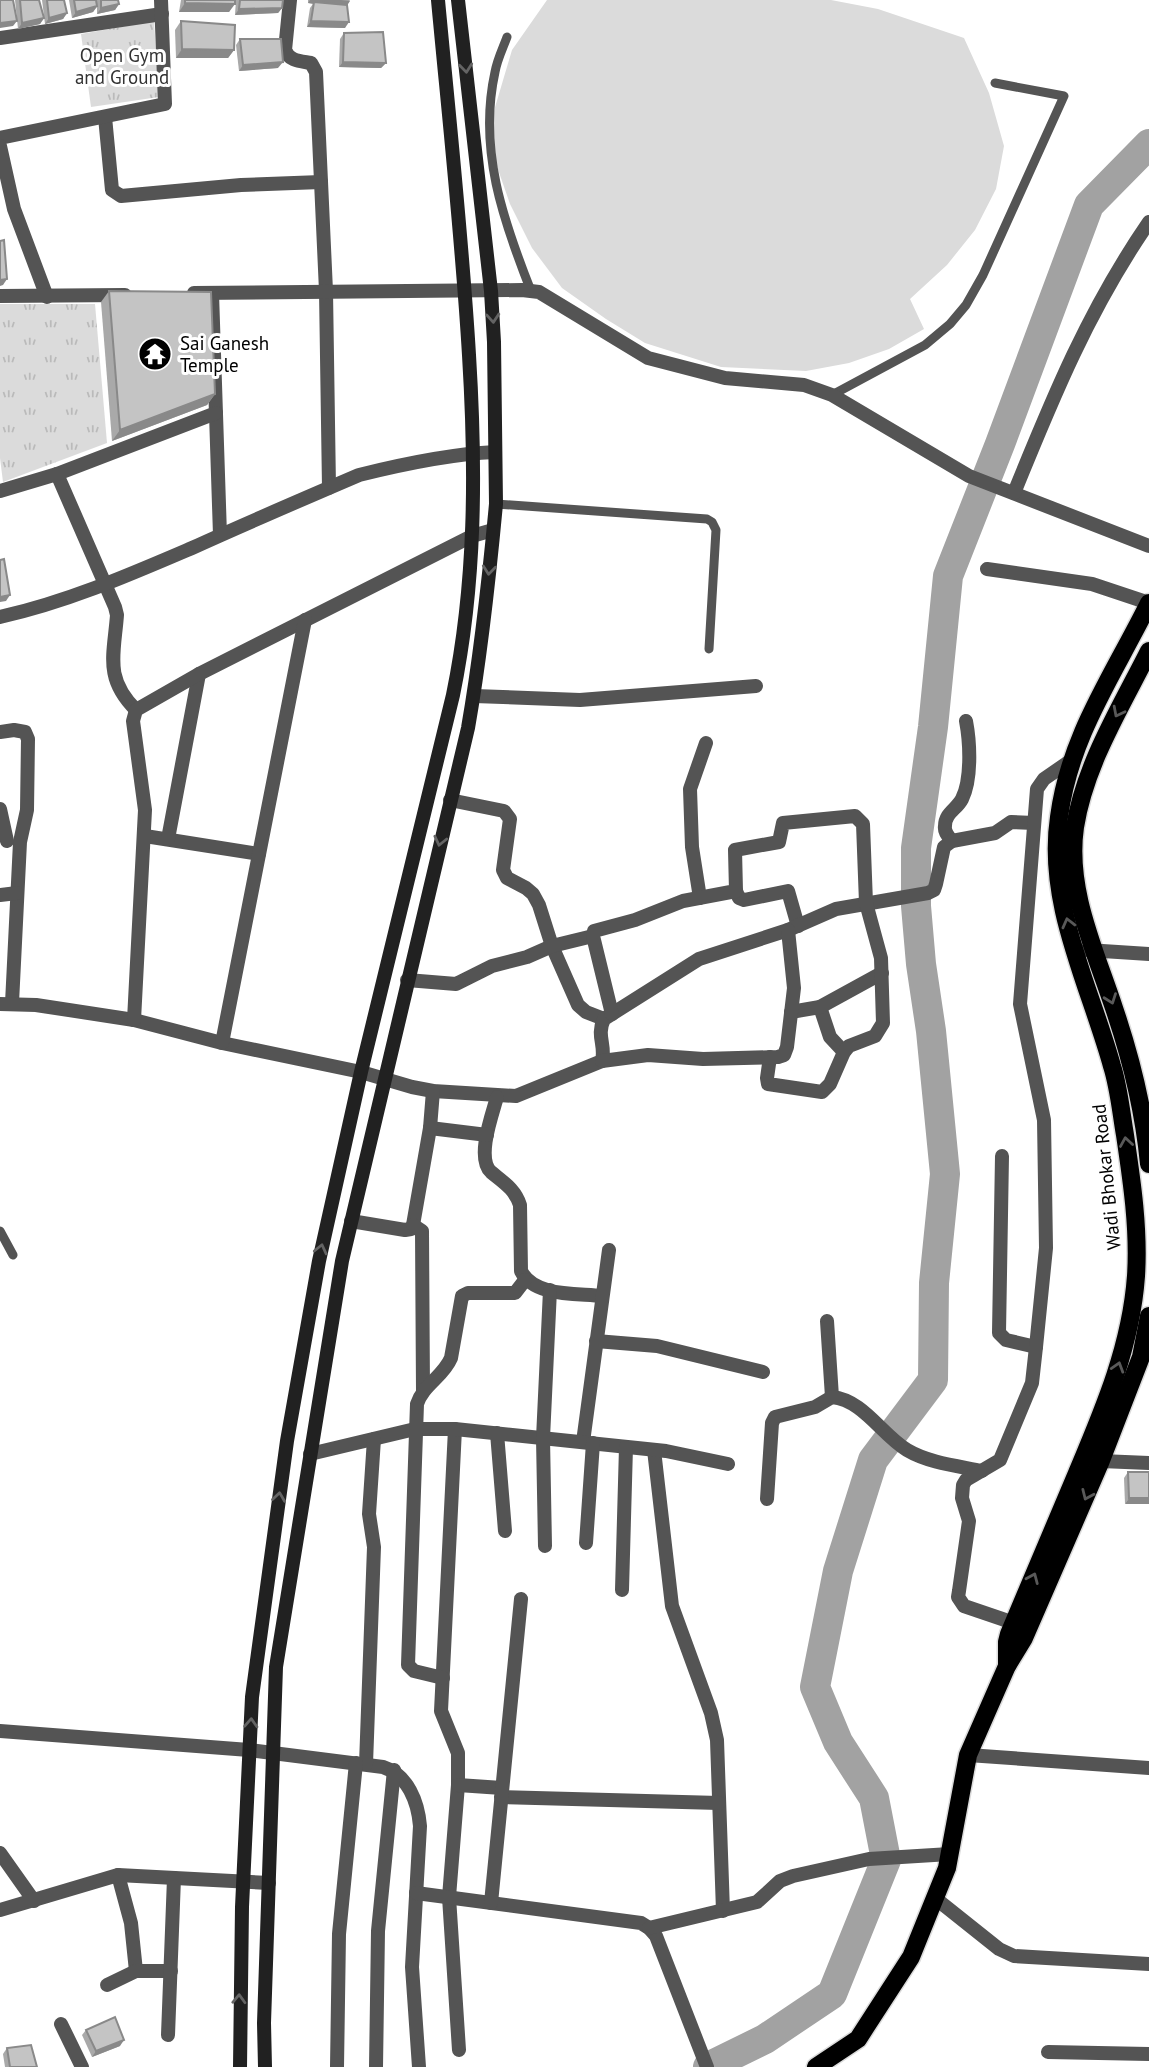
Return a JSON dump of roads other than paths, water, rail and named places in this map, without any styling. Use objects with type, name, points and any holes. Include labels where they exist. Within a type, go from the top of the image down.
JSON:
[{"type":"main road","name":"Wadi Bhokar Road","points":[[1149,603],[1089,715],[1073,759],[1058,819],[1058,863],[1063,905],[1115,1008],[1132,1069],[1149,1164]]},
{"type":"main road","name":"Wadi Bhokar Road","points":[[816,2067],[858,2039],[911,1957],[947,1868],[968,1755],[1007,1666],[1024,1638],[1092,1459],[1129,1333],[1136,1276],[1136,1231],[1130,1172],[1113,1068],[1084,950],[1074,869],[1075,829],[1083,792],[1097,754],[1149,651]]},
{"type":"main road","name":"Wadi Bhokar Road","points":[[1007,1666],[1007,1642],[1014,1623],[1141,1357],[1149,1315]]},
{"type":"street","points":[[290,0],[285,50],[290,59],[311,63],[316,72],[326,291],[329,488]]},
{"type":"street","points":[[240,2067],[238,2027],[249,1750],[256,1660],[289,1429],[313,1289],[360,1072],[453,695],[467,607],[474,453],[466,291],[438,0]]},
{"type":"street","points":[[265,2067],[264,2023],[276,1667],[336,1293],[468,728],[482,652],[496,504],[491,291],[458,0]]},
{"type":"street","points":[[0,37],[162,7],[165,104],[0,138]]},
{"type":"street","points":[[105,117],[112,190],[121,196],[241,185],[321,182]]},
{"type":"street","points":[[0,146],[15,209],[47,297]]},
{"type":"street","points":[[1014,493],[1058,384],[1089,321],[1149,222]]},
{"type":"street","points":[[185,293],[539,292],[648,359],[724,378],[804,385],[832,396],[969,476],[1149,546]]},
{"type":"street","points":[[212,293],[220,535]]},
{"type":"street","points":[[0,296],[144,294]]},
{"type":"street","points":[[0,491],[57,474],[216,413]]},
{"type":"street","points":[[0,617],[46,606],[105,584],[359,475],[474,453],[495,452]]},
{"type":"street","points":[[57,474],[117,615],[112,655],[115,681],[125,699],[136,710]]},
{"type":"street","points":[[134,1020],[145,835],[145,810],[132,721],[136,710],[199,674],[305,620],[472,536],[493,530]]},
{"type":"street","points":[[987,569],[1092,584],[1149,603]]},
{"type":"street","points":[[222,1043],[305,620]]},
{"type":"street","points":[[168,839],[199,674]]},
{"type":"street","points":[[474,696],[580,700],[756,686]]},
{"type":"street","points":[[952,841],[944,827],[946,819],[961,802],[965,789],[970,739],[966,721]]},
{"type":"street","points":[[0,732],[21,730],[28,739],[27,810],[9,841]]},
{"type":"street","points":[[700,898],[692,847],[690,789],[706,743]]},
{"type":"street","points":[[1014,1623],[964,1606],[958,1597],[969,1521],[961,1491],[966,1480],[996,1463],[1002,1456],[1032,1383],[1046,1248],[1044,1120],[1020,1004],[1037,789],[1073,759]]},
{"type":"street","points":[[450,800],[505,811],[508,814],[510,819],[503,870],[507,878],[526,887],[533,894],[578,1005],[586,1012],[608,1016]]},
{"type":"street","points":[[0,809],[9,841],[17,893],[6,1004],[134,1020],[433,1091],[497,1097],[516,1097],[530,1093],[602,1061],[648,1055],[703,1059],[784,1055],[794,988],[788,891],[744,900],[739,898],[736,891],[734,853],[738,848],[779,842],[783,823],[855,816],[863,824],[867,902],[879,949],[883,1023],[875,1036],[849,1046],[830,1084],[822,1092],[768,1083],[766,1078],[769,1057]]},
{"type":"street","points":[[602,1061],[600,1028],[608,1016],[699,960],[792,928],[836,909],[928,893],[934,890],[944,847],[952,841],[995,833],[1011,822],[1034,824]]},
{"type":"street","points":[[145,835],[259,854]]},
{"type":"street","points":[[608,1016],[594,931],[635,920],[671,905],[736,891]]},
{"type":"street","points":[[0,895],[17,893]]},
{"type":"street","points":[[407,980],[456,984],[492,965],[593,936]]},
{"type":"street","points":[[1084,950],[1149,954]]},
{"type":"street","points":[[791,1012],[820,1007],[881,973]]},
{"type":"street","points":[[820,1007],[830,1037],[844,1052]]},
{"type":"street","points":[[351,1221],[411,1229],[433,1091]]},
{"type":"street","points":[[497,1097],[484,1156],[488,1169],[512,1189],[520,1205],[521,1271],[525,1280],[550,1290],[603,1296]]},
{"type":"street","points":[[429,1128],[487,1135]]},
{"type":"street","points":[[1002,1156],[999,1333],[1006,1340],[1037,1347]]},
{"type":"street","points":[[413,1225],[422,1231],[423,1391]]},
{"type":"street","points":[[586,1543],[588,1443],[596,1341],[609,1250]]},
{"type":"street","points":[[443,1678],[414,1671],[408,1664],[417,1404],[423,1391],[448,1367],[462,1296],[468,1293],[516,1293],[525,1280]]},
{"type":"street","points":[[313,1289],[336,1293]]},
{"type":"street","points":[[545,1546],[543,1438],[550,1290]]},
{"type":"street","points":[[827,1321],[832,1396]]},
{"type":"street","points":[[596,1341],[657,1346],[763,1372]]},
{"type":"street","points":[[767,1499],[772,1423],[775,1417],[815,1407],[832,1396],[849,1400],[905,1449],[917,1455],[982,1471]]},
{"type":"street","points":[[289,1429],[314,1432]]},
{"type":"street","points":[[310,1454],[415,1429],[455,1429],[654,1450],[728,1464]]},
{"type":"street","points":[[455,1429],[441,1711],[458,1753],[449,1897],[459,2050]]},
{"type":"street","points":[[497,1433],[505,1531]]},
{"type":"street","points":[[337,2067],[339,1934],[361,1763],[374,1547],[369,1514],[374,1439]]},
{"type":"street","points":[[622,1590],[626,1447]]},
{"type":"street","points":[[654,1450],[670,1596],[714,1725],[723,1911]]},
{"type":"street","points":[[1092,1459],[1149,1463]]},
{"type":"street","points":[[491,1903],[521,1599]]},
{"type":"street","points":[[0,1731],[249,1750],[361,1763],[394,1770],[411,1792],[419,1816],[412,1967],[419,2067]]},
{"type":"street","points":[[968,1755],[1149,1768]]},
{"type":"street","points":[[376,2067],[377,1931],[394,1770]]},
{"type":"street","points":[[458,1784],[502,1793],[719,1803]]},
{"type":"street","points":[[0,1853],[34,1901]]},
{"type":"street","points":[[649,1928],[757,1902],[787,1878],[869,1859],[950,1854]]},
{"type":"street","points":[[0,1910],[118,1875],[268,1883]]},
{"type":"street","points":[[118,1875],[131,1923],[136,1971]]},
{"type":"street","points":[[169,2035],[174,1878]]},
{"type":"street","points":[[416,1893],[633,1921],[649,1928],[656,1936],[707,2067]]},
{"type":"street","points":[[935,1898],[999,1949],[1014,1956],[1149,1964]]},
{"type":"street","points":[[107,1984],[136,1971],[171,1971]]},
{"type":"street","points":[[61,2024],[82,2067]]},
{"type":"street","points":[[1048,2052],[1149,2054]]},
{"type":"lane","points":[[507,37],[495,70],[488,115],[489,151],[503,216],[531,291]]},
{"type":"lane","points":[[832,396],[925,345],[950,324],[966,305],[983,275],[1064,96],[995,83]]},
{"type":"lane","points":[[496,504],[707,519],[712,522],[716,530],[709,649]]},
{"type":"lane","points":[[0,1231],[13,1255]]},
{"type":"waterway","points":[[708,2067],[765,2039],[832,1994],[886,1860],[874,1798],[838,1742],[815,1687],[838,1571],[873,1460],[933,1380],[934,1283],[945,1174],[931,1031],[921,964],[916,906],[916,848],[933,727],[948,576],[1089,205],[1149,144]]},
{"type":"place","name":"Sai Ganesh Temple","points":[[155,354]]},
{"type":"park label","name":"Open Gym and Ground","points":[[122,66]]}]
